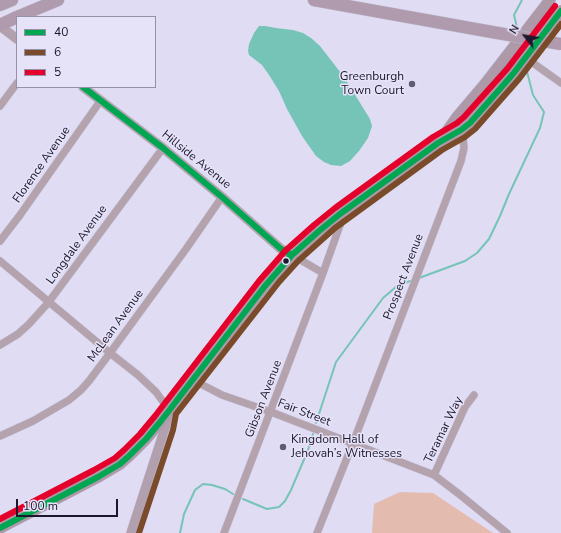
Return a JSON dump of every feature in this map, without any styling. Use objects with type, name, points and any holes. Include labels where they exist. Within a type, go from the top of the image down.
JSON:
[{"type":"highway","points":[[0,5],[12,0]]},
{"type":"highway","points":[[21,16],[58,0]]},
{"type":"highway","points":[[21,16],[68,0]]},
{"type":"highway","points":[[314,0],[561,44]]},
{"type":"highway","points":[[0,26],[16,18]]},
{"type":"main road","points":[[438,143],[550,0]]},
{"type":"main road","points":[[0,528],[98,477],[120,464],[129,456],[146,439],[261,292],[292,255],[319,230],[438,143],[461,130],[470,122],[526,58],[561,11]]},
{"type":"main road","points":[[0,26],[16,38]]},
{"type":"main road","name":"Hillside Avenue","points":[[84,88],[162,148],[281,248],[292,255]]},
{"type":"main road","points":[[131,533],[165,428],[169,410]]},
{"type":"street","points":[[511,51],[526,58],[561,83]]},
{"type":"street","points":[[0,106],[16,84]]},
{"type":"street","name":"Florence Avenue","points":[[0,240],[20,215],[100,100]]},
{"type":"street","name":"Prospect Avenue","points":[[317,533],[461,161],[464,140],[457,117]]},
{"type":"street","name":"Longdale Avenue","points":[[0,345],[24,329],[48,302],[162,148]]},
{"type":"street","name":"McLean Avenue","points":[[0,436],[69,400],[89,382],[222,197]]},
{"type":"street","name":"Gibson Avenue","points":[[224,533],[271,412],[345,211]]},
{"type":"street","points":[[292,255],[323,273]]},
{"type":"street","points":[[0,261],[138,375],[156,392],[169,410]]},
{"type":"street","name":"Fair Street","points":[[193,380],[222,395],[271,412],[434,475],[460,494],[507,533]]},
{"type":"street","name":"Teramar Way","points":[[434,475],[465,407],[474,395]]},
{"type":"shaded area","points":[[259,26],[293,30],[303,33],[320,46],[344,77],[370,119],[372,126],[368,138],[350,161],[341,166],[331,165],[324,162],[316,156],[302,136],[269,75],[262,65],[249,55],[249,44]]},
{"type":"shaded area","points":[[400,492],[433,493],[493,533],[372,533],[374,504]]},
{"type":"waterway","points":[[518,32],[514,15],[522,0]]},
{"type":"waterway","points":[[521,44],[522,50]]},
{"type":"waterway","points":[[419,278],[465,261],[477,253],[489,239],[540,128],[544,112],[533,95],[525,64]]},
{"type":"waterway","points":[[316,423],[336,362],[383,298],[397,286],[410,281]]},
{"type":"waterway","points":[[243,499],[267,509],[279,507],[285,501],[291,490],[313,434]]},
{"type":"waterway","points":[[180,533],[184,514],[195,490],[203,484],[225,489],[233,494]]},
{"type":"transit line","name":"5","points":[[0,519],[94,470],[115,458],[124,450],[155,416],[259,281],[286,250],[335,208],[433,137],[457,123],[464,117],[507,69],[555,6]]},
{"type":"transit line","name":"40","points":[[0,528],[98,477],[120,464],[129,456],[161,421],[265,286],[292,255],[340,214],[438,143],[470,123],[513,74],[561,11]]},
{"type":"transit line","name":"6","points":[[139,533],[173,430],[176,414],[279,282],[298,261],[335,228],[442,150],[465,137],[475,129],[519,79],[561,24]]},
{"type":"transit line","name":"40","points":[[84,88],[163,148],[281,249],[292,255]]},
{"type":"place","name":"Greenburgh Town Court","points":[[412,84]]},
{"type":"place","name":"Kingdom Hall of Jehovah’s Witnesses","points":[[283,447]]}]
